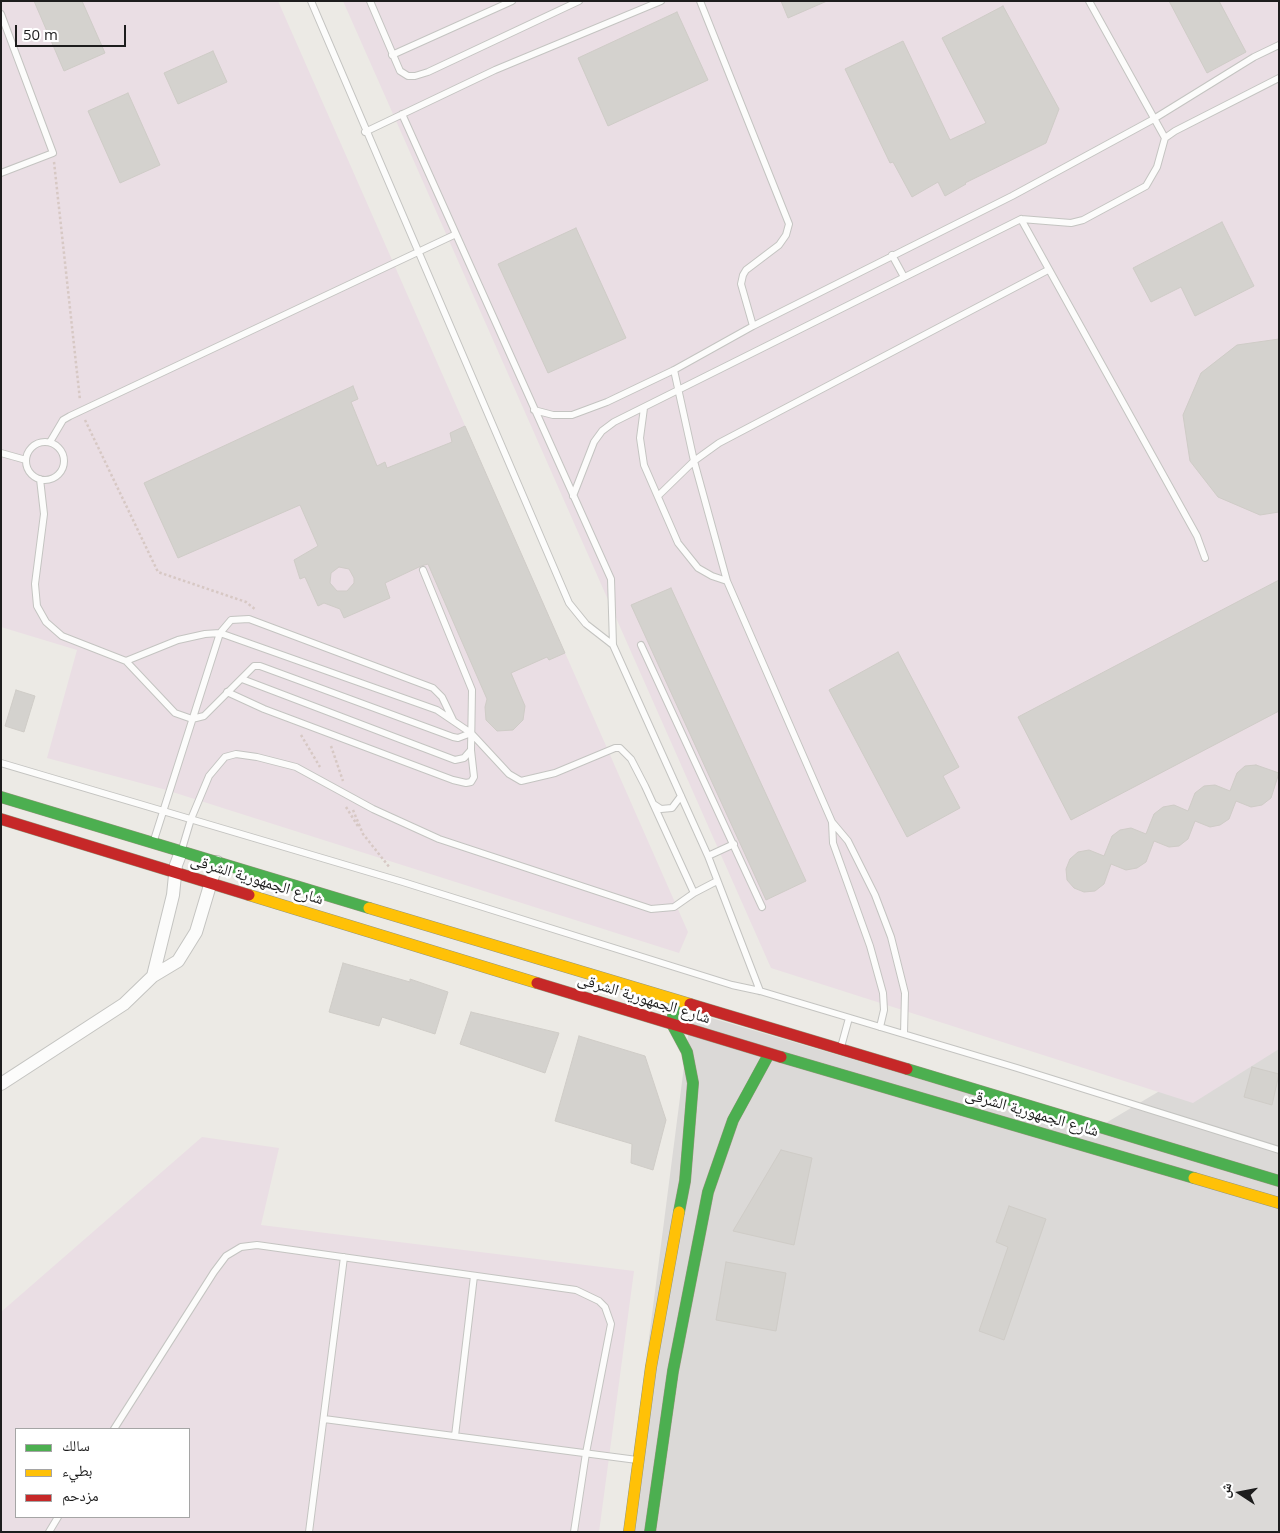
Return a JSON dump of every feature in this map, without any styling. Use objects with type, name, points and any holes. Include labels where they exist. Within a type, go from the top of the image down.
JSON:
[{"type":"main road","name":"شارع الجمهورية الشرقى","points":[[1,797],[1279,1181]]},
{"type":"main road","name":"شارع الجمهورية الشرقى","points":[[1,819],[769,1054],[1279,1203]]},
{"type":"main road","points":[[629,1532],[651,1367],[685,1180],[691,1122],[693,1083],[687,1052],[672,1024],[675,1000]]},
{"type":"main road","points":[[817,1068],[825,1044]]},
{"type":"main road","points":[[650,1532],[673,1371],[711,1183],[733,1120],[769,1054]]},
{"type":"main road","points":[[651,1367],[673,1371]]},
{"type":"street","points":[[153,976],[181,852]]},
{"type":"street","points":[[1,1084],[124,1004],[153,976],[178,961],[188,948],[196,932],[217,862]]},
{"type":"lane","points":[[311,1],[365,132],[569,602],[586,624],[613,645]]},
{"type":"lane","points":[[370,1],[400,71],[408,76],[428,72],[579,1]]},
{"type":"lane","points":[[392,55],[512,1]]},
{"type":"lane","points":[[365,132],[494,70],[661,1]]},
{"type":"lane","points":[[700,1],[789,224],[786,236],[779,245],[746,270],[743,275],[741,284],[752,326]]},
{"type":"lane","points":[[1089,1],[1152,120],[1164,138]]},
{"type":"lane","points":[[1,14],[53,153],[1,173]]},
{"type":"lane","points":[[534,410],[553,415],[572,415],[607,402],[674,370],[752,326],[1012,196],[1152,120],[1254,57],[1279,45]]},
{"type":"lane","points":[[573,496],[594,442],[602,431],[614,422],[1021,219],[1071,223],[1083,220],[1146,186],[1153,178],[1164,138],[1184,125],[1279,78]]},
{"type":"lane","points":[[402,114],[454,235],[611,579],[613,645],[708,856],[760,991]]},
{"type":"lane","points":[[1021,219],[1197,536],[1205,558]]},
{"type":"lane","points":[[50,442],[58,427],[70,416],[454,235]]},
{"type":"lane","points":[[892,255],[904,277]]},
{"type":"lane","points":[[658,496],[694,461],[741,430],[1048,270]]},
{"type":"lane","points":[[674,370],[694,461],[727,582],[832,822],[848,840],[875,895],[891,937],[904,993],[904,1034]]},
{"type":"lane","points":[[644,408],[641,451],[644,465],[678,543],[687,557],[698,568],[727,582]]},
{"type":"lane","points":[[41,442],[50,442],[57,446],[62,453],[61,470],[56,476],[40,479],[32,475],[27,468],[28,452],[33,445],[41,442]]},
{"type":"lane","points":[[1,453],[26,460]]},
{"type":"lane","points":[[40,479],[44,514],[35,577],[37,606],[46,622],[62,636],[126,661],[175,713],[192,718],[204,716],[254,666],[260,666],[453,737],[458,738],[471,733]]},
{"type":"lane","points":[[227,692],[264,709],[453,780],[471,782],[474,777],[471,750],[473,700],[469,682],[423,570]]},
{"type":"lane","points":[[153,843],[220,633],[231,620],[249,619],[433,688],[442,697],[453,721]]},
{"type":"lane","points":[[126,661],[178,640],[220,633],[437,710],[471,733],[509,774],[521,781],[555,773],[615,748],[620,748],[631,759],[694,893]]},
{"type":"lane","points":[[641,645],[762,906]]},
{"type":"lane","points":[[242,679],[455,760],[464,758],[471,750]]},
{"type":"lane","points":[[181,852],[190,819],[209,776],[225,757],[236,754],[257,757],[296,767],[373,809],[438,839],[651,909],[665,910],[674,907],[694,893],[717,881]]},
{"type":"lane","points":[[1,763],[732,985],[760,991],[904,1034],[1279,1150]]},
{"type":"lane","points":[[654,805],[661,809],[672,808],[681,796]]},
{"type":"lane","points":[[832,822],[833,843],[870,946],[883,993],[884,1010],[880,1027]]},
{"type":"lane","points":[[708,856],[734,844]]},
{"type":"lane","points":[[840,1048],[849,1018]]},
{"type":"lane","points":[[115,1428],[214,1272],[234,1250],[257,1245],[576,1290],[599,1301],[605,1307],[611,1324],[586,1453],[574,1532]]},
{"type":"lane","points":[[309,1532],[344,1257]]},
{"type":"lane","points":[[455,1436],[474,1276]]},
{"type":"lane","points":[[324,1419],[638,1460]]},
{"type":"lane","points":[[49,1532],[57,1518]]},
{"type":"shaded area","points":[[1,1],[278,1],[688,932],[679,953],[163,789],[47,758],[77,650],[1,627]]},
{"type":"shaded area","points":[[343,1],[1279,1],[1279,1049],[1193,1103],[771,968]]},
{"type":"shaded area","points":[[691,1012],[1094,1130],[1279,1020],[1279,1532],[624,1532]]},
{"type":"shaded area","points":[[202,1137],[279,1148],[261,1225],[634,1271],[599,1532],[1,1532],[1,1312]]},
{"type":"building","points":[[34,1],[82,1],[105,53],[64,71]]},
{"type":"building","points":[[781,1],[827,1],[788,18]]},
{"type":"building","points":[[1169,1],[1219,1],[1246,52],[1207,73]]},
{"type":"building","points":[[1003,6],[1059,109],[1046,143],[965,183],[945,196],[938,182],[912,197],[893,162],[890,163],[845,69],[903,41],[950,140],[986,123],[942,38]]},
{"type":"building","points":[[677,12],[708,80],[608,126],[578,58]]},
{"type":"building","points":[[213,51],[227,82],[178,104],[164,73]]},
{"type":"building","points":[[128,93],[160,165],[120,183],[88,111]]},
{"type":"building","points":[[1222,222],[1254,286],[1195,316],[1181,287],[1151,302],[1133,268]]},
{"type":"building","points":[[576,228],[626,338],[548,373],[498,264]]},
{"type":"building","points":[[1279,339],[1279,512],[1260,515],[1218,497],[1190,461],[1183,415],[1201,373],[1237,345]]},
{"type":"building","points":[[353,386],[358,399],[351,402],[377,466],[385,462],[387,468],[452,442],[450,433],[465,426],[565,653],[549,660],[547,657],[511,673],[525,706],[523,720],[513,730],[497,731],[486,720],[485,707],[487,699],[428,564],[385,583],[390,598],[344,618],[340,609],[324,603],[318,606],[305,577],[300,579],[294,560],[318,546],[300,505],[178,558],[144,483]],"holes":[[[339,567],[349,569],[354,578],[354,583],[347,591],[337,591],[330,583],[331,573]]]},
{"type":"building","points":[[1279,580],[1279,711],[1071,820],[1018,717]]},
{"type":"building","points":[[671,588],[806,881],[766,900],[631,605]]},
{"type":"building","points":[[898,652],[959,767],[943,776],[960,808],[907,837],[829,690]]},
{"type":"building","points":[[16,690],[35,696],[24,732],[5,726]]},
{"type":"building","points":[[1256,765],[1279,773],[1271,798],[1262,805],[1251,807],[1236,801],[1229,819],[1220,825],[1210,827],[1195,821],[1188,839],[1179,846],[1169,847],[1154,841],[1146,862],[1137,868],[1126,870],[1111,864],[1104,884],[1095,891],[1084,892],[1074,888],[1067,880],[1066,869],[1070,859],[1078,852],[1089,850],[1104,856],[1112,836],[1120,830],[1131,828],[1146,834],[1154,814],[1163,807],[1174,805],[1188,811],[1195,793],[1204,786],[1215,785],[1230,791],[1237,773],[1245,766]]},
{"type":"building","points":[[343,963],[410,982],[410,979],[448,992],[435,1034],[382,1017],[379,1026],[329,1012]]},
{"type":"building","points":[[471,1012],[559,1033],[545,1073],[460,1044]]},
{"type":"building","points":[[579,1036],[645,1056],[666,1120],[653,1170],[631,1163],[632,1144],[555,1121]]},
{"type":"building","points":[[1252,1067],[1279,1074],[1272,1105],[1244,1097]]},
{"type":"building","points":[[781,1150],[812,1158],[794,1245],[733,1231]]},
{"type":"building","points":[[1009,1206],[1046,1219],[1004,1340],[979,1331],[1008,1247],[996,1242]]},
{"type":"building","points":[[726,1262],[786,1273],[776,1331],[716,1320]]},
{"type":"traffic: fast","points":[[1,797],[369,908]]},
{"type":"traffic: fast","points":[[675,1000],[672,1024],[687,1052],[693,1083],[685,1181],[679,1212]]},
{"type":"traffic: fast","points":[[650,1532],[673,1371],[708,1192],[733,1120],[769,1054]]},
{"type":"traffic: fast","points":[[781,1057],[1194,1178]]},
{"type":"traffic: fast","points":[[907,1069],[1279,1181]]},
{"type":"traffic: slow","points":[[249,895],[537,983]]},
{"type":"traffic: slow","points":[[369,908],[690,1004]]},
{"type":"traffic: slow","points":[[1194,1178],[1279,1203]]},
{"type":"traffic: slow","points":[[629,1532],[651,1367],[679,1212]]},
{"type":"traffic: jam","points":[[1,819],[249,895]]},
{"type":"traffic: jam","points":[[537,983],[781,1057]]},
{"type":"traffic: jam","points":[[690,1004],[907,1069]]}]
